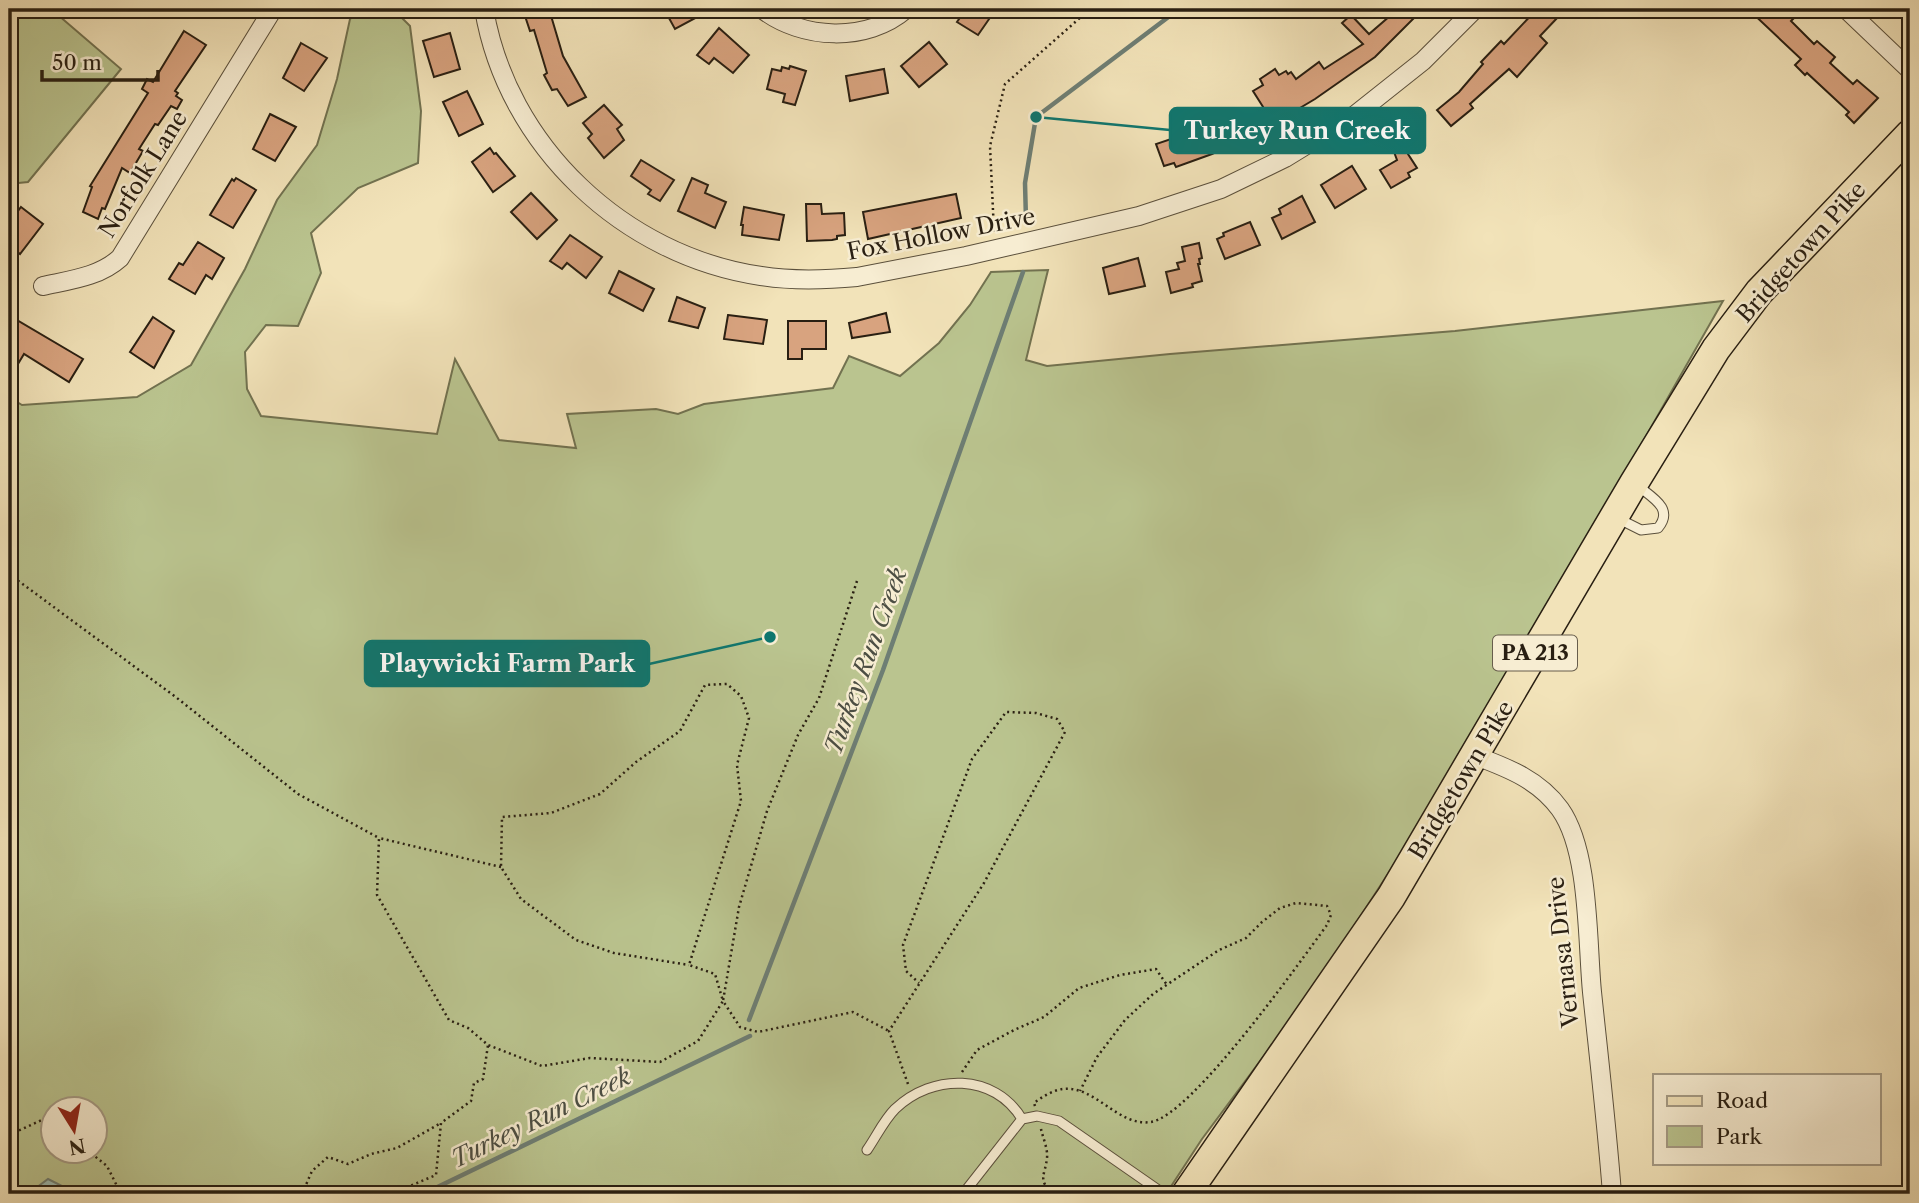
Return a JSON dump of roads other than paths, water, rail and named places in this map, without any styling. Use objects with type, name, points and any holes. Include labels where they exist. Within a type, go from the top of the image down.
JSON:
[{"type":"main road","name":"Bridgetown Pike","points":[[1186,1194],[1391,897],[1476,756],[1614,516],[1716,349],[1759,292],[1910,134]]},
{"type":"street","name":"Norfolk Lane","points":[[43,286],[98,273],[120,258],[273,9]]},
{"type":"street","name":"Fox Hollow Drive","points":[[484,9],[499,66],[514,100],[540,141],[564,171],[590,197],[618,219],[636,231],[693,259],[762,276],[831,279],[856,277],[995,250],[1139,216],[1203,196],[1253,175],[1321,137],[1390,89],[1423,61],[1475,9]]},
{"type":"street","points":[[762,9],[779,20],[801,28],[840,34],[874,27],[906,9]]},
{"type":"street","points":[[1846,9],[1910,70]]},
{"type":"street","name":"Vernasa Drive","points":[[1476,756],[1510,768],[1546,792],[1560,809],[1574,839],[1584,893],[1612,1194]]},
{"type":"lane","points":[[1614,516],[1641,530],[1650,531],[1658,528],[1664,521],[1665,511],[1661,504],[1634,483]]},
{"type":"lane","points":[[867,1150],[894,1110],[935,1085],[978,1085],[993,1090],[1013,1105],[1022,1119]]},
{"type":"lane","points":[[963,1194],[1022,1119],[1037,1116],[1059,1121],[1164,1194]]},
{"type":"water","points":[[48,1179],[76,1193],[77,1194],[28,1194]]},
{"type":"waterway","name":"Turkey Run Creek","points":[[1026,220],[1025,183],[1036,117],[1179,9]]},
{"type":"waterway","name":"Turkey Run Creek","points":[[749,1020],[883,670],[1023,272]]},
{"type":"waterway","name":"Turkey Run Creek","points":[[423,1194],[750,1036]]},
{"type":"place","name":"Turkey Run Creek","points":[[1036,117]]},
{"type":"place","name":"Playwicki Farm Park","points":[[770,637]]}]
